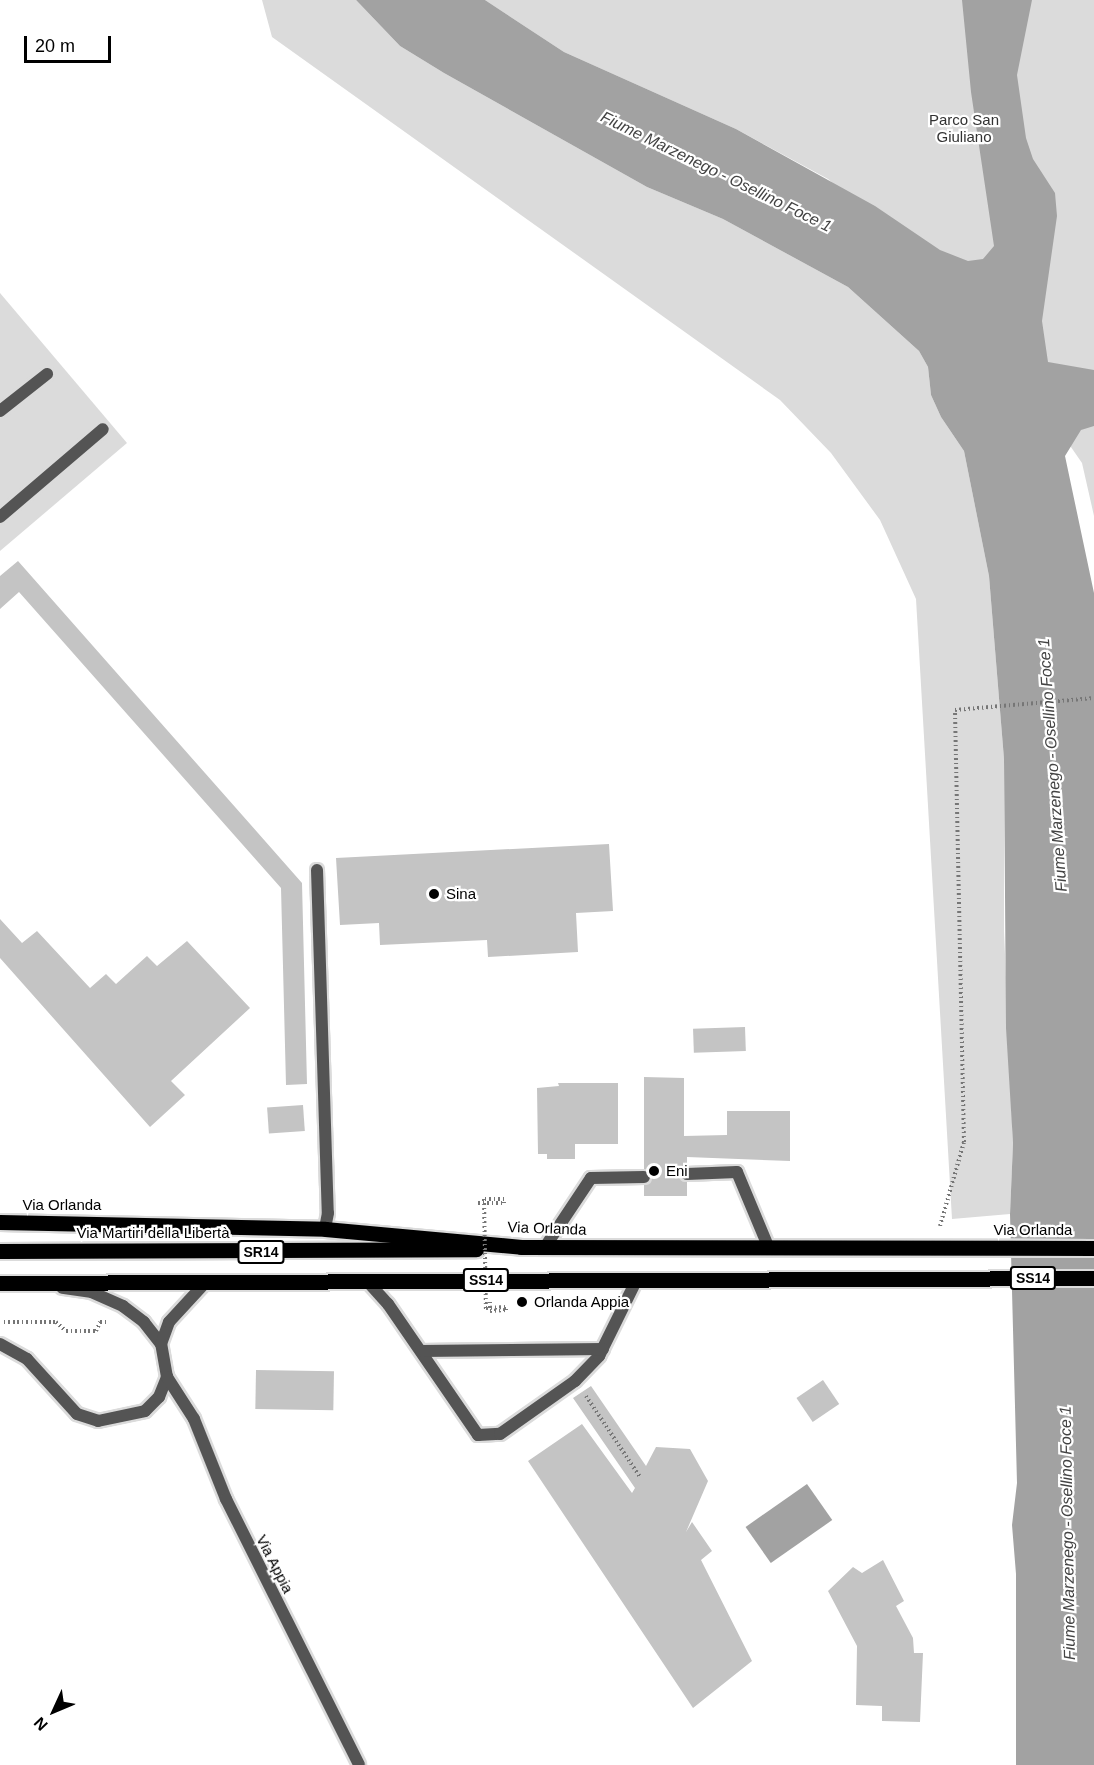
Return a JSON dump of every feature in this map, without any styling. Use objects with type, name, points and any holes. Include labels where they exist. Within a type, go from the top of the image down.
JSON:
[{"type":"main road","name":"Via Orlanda","points":[[0,1222],[325,1229],[521,1247],[1094,1248]]},
{"type":"main road","name":"Via Martiri della Libertà","points":[[0,1251],[428,1252],[521,1247]]},
{"type":"main road","name":"SS14","points":[[0,1283],[1094,1278]]},
{"type":"street","points":[[0,411],[47,374]]},
{"type":"street","points":[[0,517],[103,429]]},
{"type":"street","points":[[317,870],[328,1213],[325,1229]]},
{"type":"street","points":[[687,1174],[737,1172],[768,1246]]},
{"type":"street","points":[[545,1247],[591,1178],[644,1177]]},
{"type":"street","points":[[368,1282],[421,1351],[478,1435],[500,1434],[575,1380],[603,1348],[636,1279]]},
{"type":"street","points":[[0,1344],[27,1359],[77,1414],[98,1421],[145,1411],[159,1397],[167,1377],[161,1344],[144,1322],[123,1306],[92,1292],[25,1283]]},
{"type":"street","points":[[161,1344],[176,1313],[205,1283]]},
{"type":"street","points":[[421,1351],[603,1348]]},
{"type":"street","name":"Via Appia","points":[[167,1377],[194,1419],[226,1499],[359,1765]]},
{"type":"path","points":[[937,1235],[964,1142],[955,710],[1094,699]]},
{"type":"path","points":[[478,1203],[504,1203],[504,1199],[484,1199],[486,1309],[506,1307],[506,1310],[490,1311],[490,1301]]},
{"type":"path","points":[[0,1323],[56,1322],[66,1331],[96,1331],[100,1322],[113,1322]]},
{"type":"path","points":[[575,1380],[640,1477]]},
{"type":"green space","points":[[262,0],[356,0],[400,46],[444,73],[647,187],[723,219],[848,287],[919,351],[928,367],[931,395],[941,417],[964,451],[989,576],[1004,759],[1004,931],[1013,1143],[1010,1214],[952,1219],[916,599],[880,520],[831,453],[780,400],[272,37]]},
{"type":"green space","name":"Parco San Giuliano","points":[[485,0],[1094,0],[1094,516],[1082,463],[970,301],[828,179],[736,129],[564,52]]},
{"type":"green space","points":[[0,293],[127,443],[0,551]]},
{"type":"water","name":"Fiume Marzenego - Osellino Foce 1","points":[[356,0],[485,0],[564,52],[736,129],[875,206],[940,250],[968,261],[983,259],[994,246],[971,92],[962,0],[1032,0],[1017,75],[1026,138],[1033,159],[1055,193],[1057,216],[1042,321],[1048,362],[1094,370],[1094,426],[1081,430],[1065,456],[1094,593],[1094,1765],[1016,1765],[1016,1574],[1012,1525],[1017,1483],[1010,1214],[1013,1143],[1006,1028],[1004,759],[989,576],[964,451],[941,417],[931,395],[928,367],[919,351],[848,287],[723,219],[647,187],[444,73],[400,46]]},
{"type":"water","points":[[807,1484],[832,1520],[771,1563],[746,1527]]},
{"type":"building","points":[[18,561],[302,883],[307,1084],[286,1085],[281,888],[19,592],[0,609],[0,576]]},
{"type":"building","points":[[609,844],[613,911],[576,913],[578,952],[488,957],[487,940],[380,945],[379,923],[340,925],[336,858]]},
{"type":"building","points":[[0,919],[22,943],[37,931],[90,988],[106,974],[116,984],[147,956],[157,966],[187,941],[250,1008],[171,1081],[185,1095],[150,1127],[0,958]]},
{"type":"building","points":[[745,1027],[746,1051],[694,1053],[693,1029]]},
{"type":"building","points":[[644,1077],[684,1078],[684,1136],[727,1135],[727,1111],[790,1111],[790,1161],[687,1157],[687,1196],[644,1196]]},
{"type":"building","points":[[558,1083],[618,1083],[618,1144],[575,1144],[575,1159],[547,1159],[547,1154],[538,1154],[537,1088],[559,1086]]},
{"type":"building","points":[[303,1105],[305,1131],[269,1133],[267,1108]]},
{"type":"building","points":[[256,1370],[334,1371],[333,1410],[255,1409]]},
{"type":"building","points":[[823,1380],[839,1404],[813,1422],[796,1398]]},
{"type":"building","points":[[591,1386],[646,1466],[656,1447],[690,1449],[708,1481],[686,1532],[692,1522],[712,1551],[701,1560],[752,1661],[693,1708],[528,1461],[582,1424],[632,1493],[635,1488],[573,1398]]},
{"type":"building","points":[[883,1560],[904,1601],[896,1606],[913,1638],[914,1653],[923,1653],[920,1722],[882,1721],[882,1706],[856,1705],[857,1646],[828,1591],[853,1567],[862,1573]]},
{"type":"place","name":"Sina","points":[[434,894]]},
{"type":"place","name":"Eni","points":[[654,1171]]},
{"type":"place","name":"Orlanda Appia","points":[[522,1302]]}]
